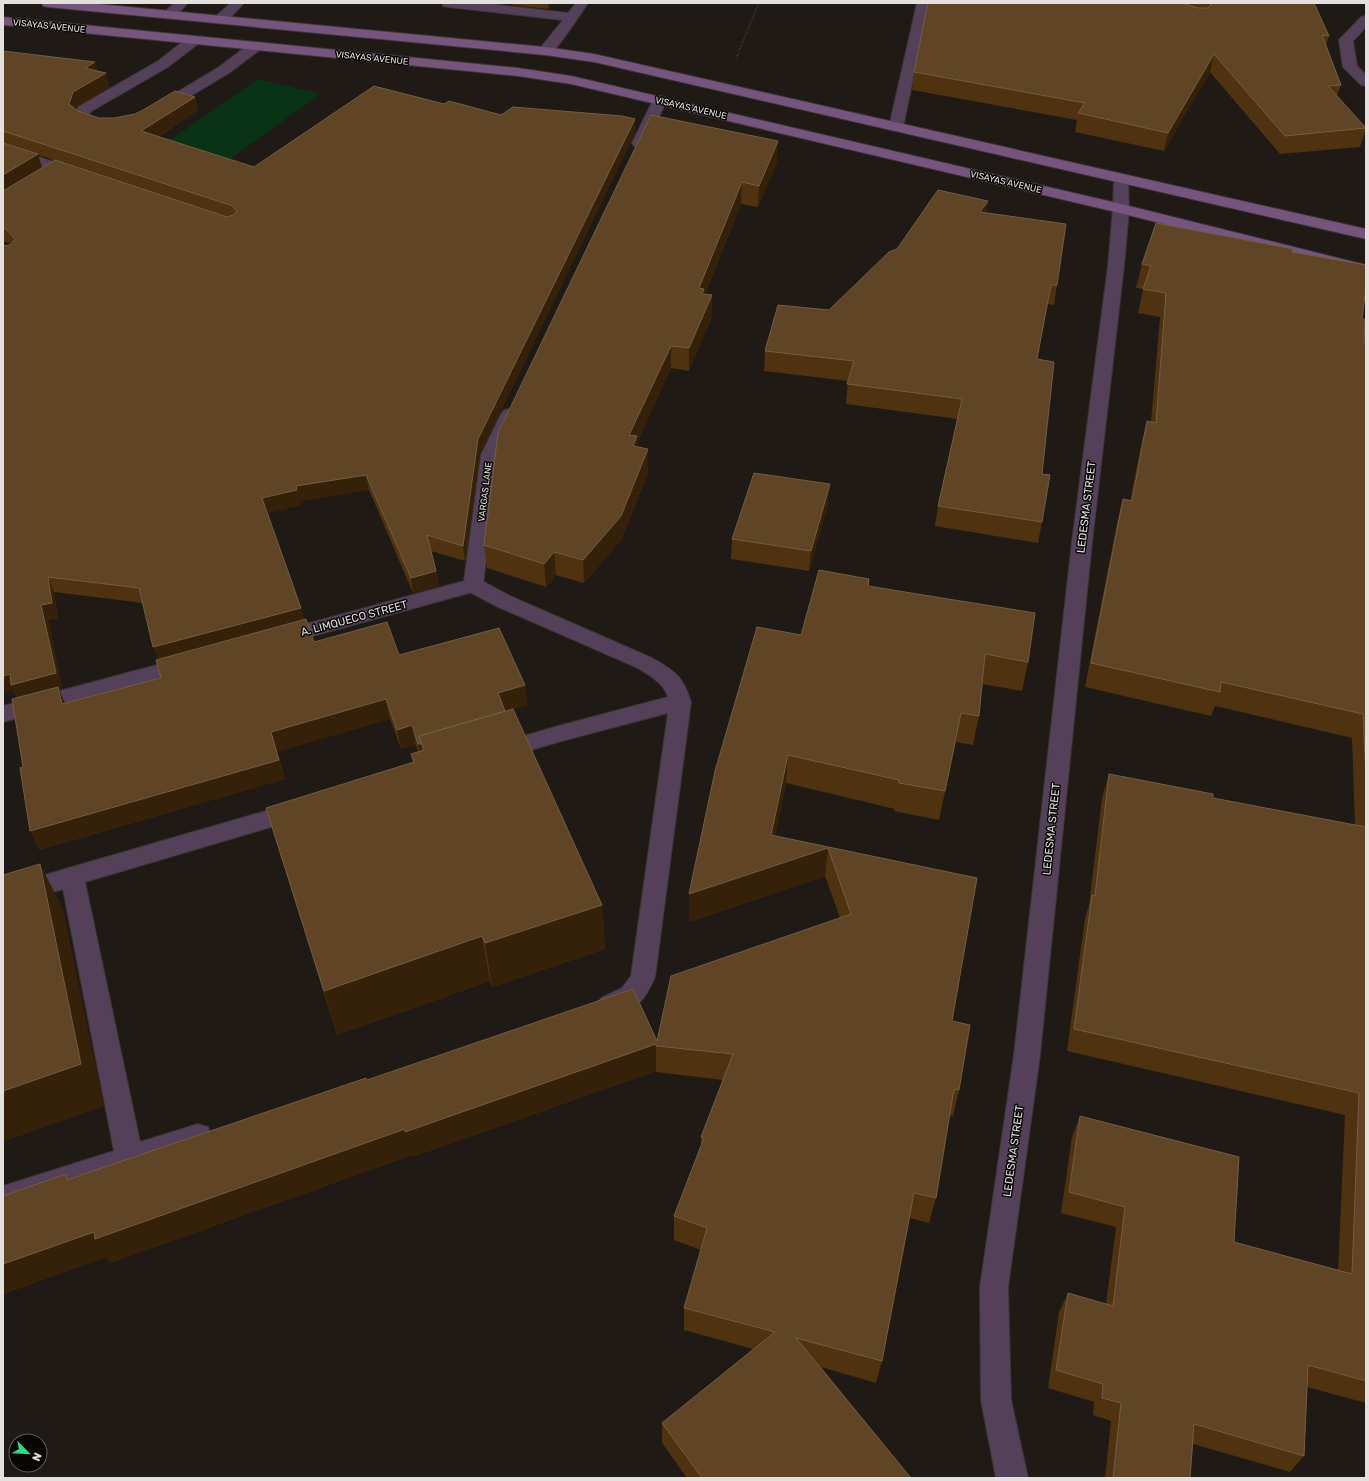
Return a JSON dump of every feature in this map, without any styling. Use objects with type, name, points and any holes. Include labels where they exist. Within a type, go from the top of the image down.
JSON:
[{"type":"main road","points":[[48,3],[86,4],[220,20],[546,51],[594,58],[1366,234]]},
{"type":"main road","name":"VISAYAS AVENUE","points":[[3,21],[518,72],[572,80],[1121,209],[1366,270]]},
{"type":"street","points":[[168,14],[182,3]]},
{"type":"street","points":[[220,20],[238,3]]},
{"type":"street","points":[[448,3],[571,17]]},
{"type":"street","points":[[546,51],[582,3]]},
{"type":"street","points":[[896,127],[923,3]]},
{"type":"street","points":[[1366,20],[1346,40],[1350,66],[1366,82]]},
{"type":"street","points":[[118,128],[106,128],[82,118],[83,110],[163,64],[194,40]]},
{"type":"street","points":[[148,116],[224,70],[256,46]]},
{"type":"street","points":[[632,157],[660,100]]},
{"type":"street","points":[[3,149],[93,180]]},
{"type":"street","points":[[43,176],[56,168]]},
{"type":"street","name":"LEDESMA STREET","points":[[1012,1478],[996,1400],[994,1287],[1027,1055],[1082,542],[1116,266],[1121,209],[1121,178]]},
{"type":"street","name":"VARGAS LANE","points":[[474,585],[490,455],[517,398]]},
{"type":"street","points":[[474,585],[503,601],[645,663],[662,673],[676,686],[680,702],[643,977],[636,990],[626,1001],[588,1012]]},
{"type":"street","name":"A. LIMQUECO STREET","points":[[259,644],[474,585]]},
{"type":"street","points":[[3,714],[208,658]]},
{"type":"street","points":[[482,756],[558,734],[680,702]]},
{"type":"street","points":[[3,897],[315,806]]},
{"type":"street","points":[[72,877],[129,1157]]},
{"type":"street","points":[[3,1199],[219,1129]]},
{"type":"path","points":[[723,87],[758,3]]},
{"type":"green space","points":[[258,79],[320,94],[230,159],[167,142]]},
{"type":"building","points":[[928,3],[1182,3],[1198,8],[1208,8],[1211,4],[1210,3],[1314,3],[1329,36],[1322,35],[1341,85],[1328,86],[1366,128],[1285,136],[1214,54],[1168,133],[1078,113],[1085,103],[914,72]]},
{"type":"building","points":[[3,51],[95,62],[85,68],[106,73],[73,92],[69,104],[78,111],[99,118],[114,118],[135,114],[175,91],[195,97],[141,131],[254,167],[374,86],[444,104],[449,101],[501,115],[513,107],[622,116],[635,119],[478,439],[463,546],[427,535],[436,571],[411,578],[366,475],[296,486],[297,490],[262,498],[301,608],[153,647],[139,588],[48,577],[52,603],[41,605],[56,673],[11,685],[10,674],[3,676],[3,244],[6,246],[12,244],[15,239],[6,229],[3,228],[3,191],[55,160],[227,217],[237,212],[233,206],[3,131]]},
{"type":"building","points":[[651,115],[778,141],[759,186],[742,182],[699,288],[704,289],[702,294],[712,295],[689,348],[671,346],[629,435],[637,436],[633,446],[648,449],[621,516],[583,560],[554,552],[544,564],[484,545],[498,433]]},
{"type":"building","points":[[3,143],[38,154],[3,175]]},
{"type":"building","points":[[938,190],[988,201],[980,212],[1066,224],[1057,285],[1051,285],[1037,359],[1054,362],[1042,474],[1050,475],[1042,522],[938,506],[962,399],[847,384],[854,361],[765,351],[778,305],[829,310],[889,252],[897,249]]},
{"type":"building","points":[[1156,223],[1293,249],[1292,252],[1366,265],[1366,287],[1362,319],[1365,319],[1364,345],[1366,345],[1366,776],[1363,714],[1221,682],[1220,692],[1091,663],[1123,499],[1132,501],[1147,421],[1156,423],[1166,293],[1143,289],[1151,266],[1142,264]]},
{"type":"building","points":[[754,473],[830,484],[811,551],[732,539]]},
{"type":"building","points":[[819,570],[869,579],[868,586],[1035,613],[1028,662],[985,654],[979,716],[961,713],[945,791],[899,783],[899,780],[788,755],[771,835],[977,878],[952,1021],[970,1025],[959,1090],[954,1089],[936,1198],[914,1193],[882,1361],[796,1338],[911,1478],[702,1478],[662,1423],[775,1332],[684,1308],[707,1228],[674,1216],[704,1138],[701,1137],[733,1054],[656,1046],[656,1044],[405,1132],[405,1129],[95,1239],[94,1232],[3,1264],[3,1196],[66,1174],[67,1180],[633,989],[657,1041],[671,976],[851,914],[828,848],[689,894],[715,771],[757,627],[801,635]]},
{"type":"building","points":[[306,619],[314,642],[387,622],[399,655],[499,628],[525,685],[498,693],[505,711],[419,736],[421,744],[418,744],[412,725],[397,730],[386,699],[271,732],[279,760],[30,831],[20,768],[23,767],[12,699],[58,687],[62,704],[161,678],[156,660]]},
{"type":"building","points":[[513,709],[602,905],[485,943],[482,936],[324,991],[266,808],[414,762],[411,754],[424,750],[419,736]]},
{"type":"building","points":[[1109,774],[1213,794],[1213,798],[1366,827],[1366,1381],[1308,1365],[1304,1456],[1194,1424],[1190,1478],[1113,1478],[1121,1403],[1102,1398],[1103,1384],[1056,1370],[1068,1293],[1113,1306],[1125,1207],[1069,1192],[1080,1116],[1239,1157],[1234,1242],[1352,1274],[1359,1093],[1074,1029],[1092,895],[1095,896]]},
{"type":"building","points":[[40,864],[81,1064],[3,1091],[3,875]]}]
